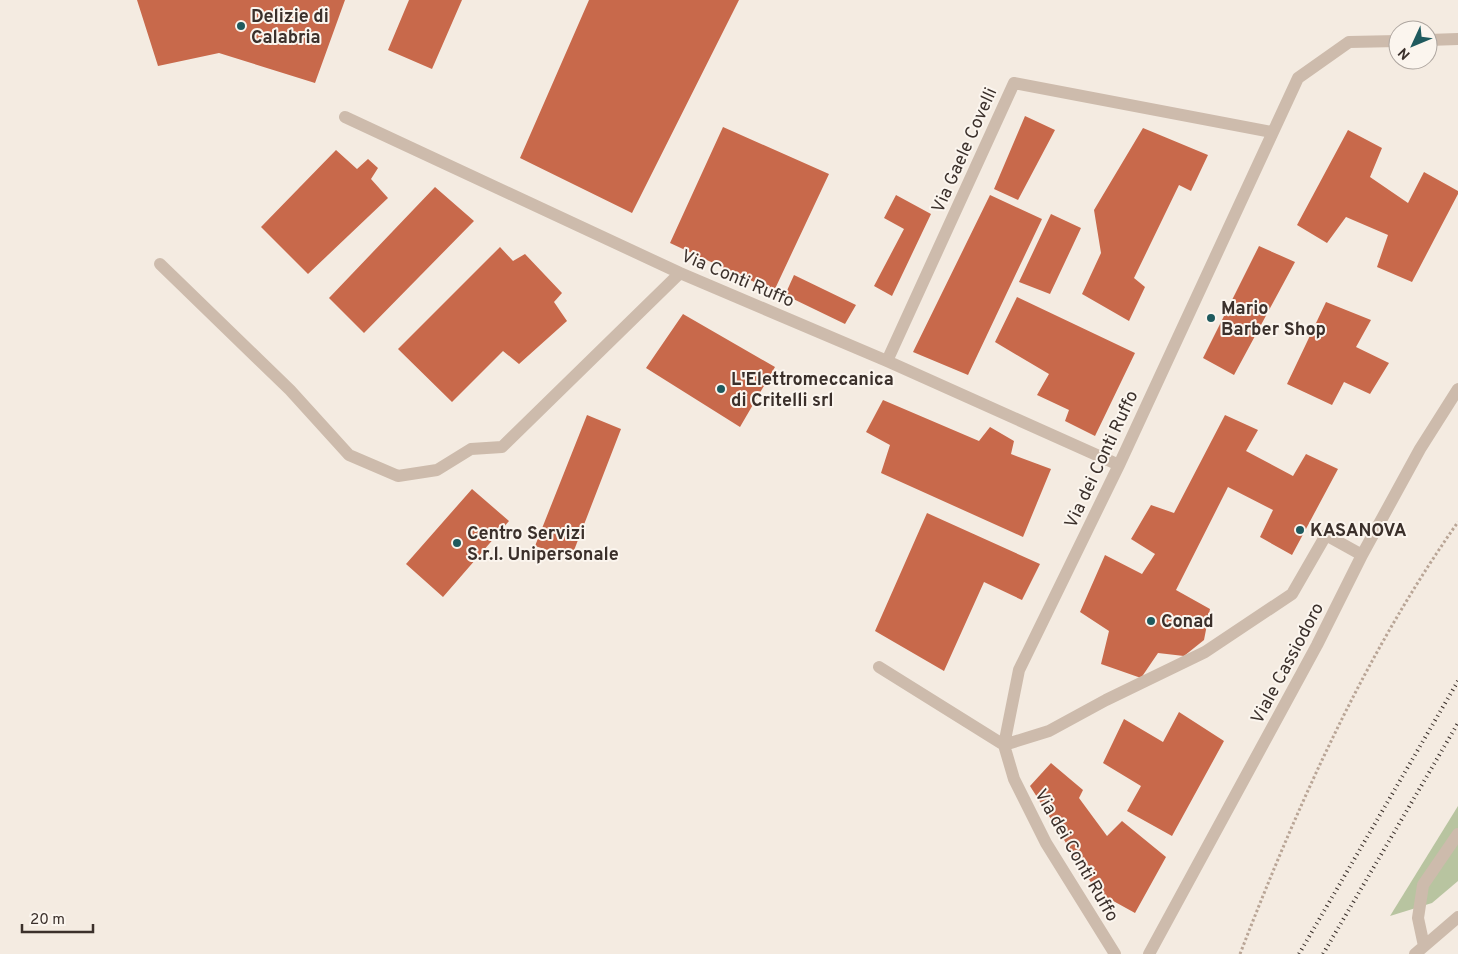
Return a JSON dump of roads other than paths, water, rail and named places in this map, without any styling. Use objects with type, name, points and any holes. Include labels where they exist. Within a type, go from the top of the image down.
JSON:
[{"type":"street","points":[[1438,40],[1458,39]]},
{"type":"street","name":"Via dei Conti Ruffo","points":[[1114,954],[1046,843],[1014,779],[1004,746],[1019,670],[1119,465],[1298,78],[1349,42],[1388,41]]},
{"type":"street","name":"Via Gaele Covelli","points":[[888,362],[1014,83],[1272,132]]},
{"type":"street","name":"Via Conti Ruffo","points":[[345,117],[680,272],[1119,465]]},
{"type":"street","points":[[160,264],[290,390],[349,455],[398,476],[438,470],[471,449],[502,447],[680,272]]},
{"type":"street","name":"Viale Cassiodoro","points":[[1149,954],[1317,645],[1362,555],[1420,449],[1458,389]]},
{"type":"street","points":[[879,667],[1004,746],[1049,731],[1106,700],[1205,652],[1292,594],[1326,535],[1362,555]]},
{"type":"street","points":[[1420,950],[1418,918],[1423,885],[1458,834]]},
{"type":"street","points":[[1420,950],[1458,917]]},
{"type":"railway","points":[[1299,954],[1458,681]]},
{"type":"railway","points":[[1323,954],[1458,723]]},
{"type":"place","name":"Delizie di Calabria","points":[[241,26]]},
{"type":"place","name":"Mario Barber Shop","points":[[1211,318]]},
{"type":"place","name":"L'Elettromeccanica di Critelli srl","points":[[721,389]]},
{"type":"place","name":"KASANOVA","points":[[1300,530]]},
{"type":"place","name":"Centro Servizi S.r.l. Unipersonale","points":[[457,543]]},
{"type":"place","name":"Conad","points":[[1151,621]]}]
